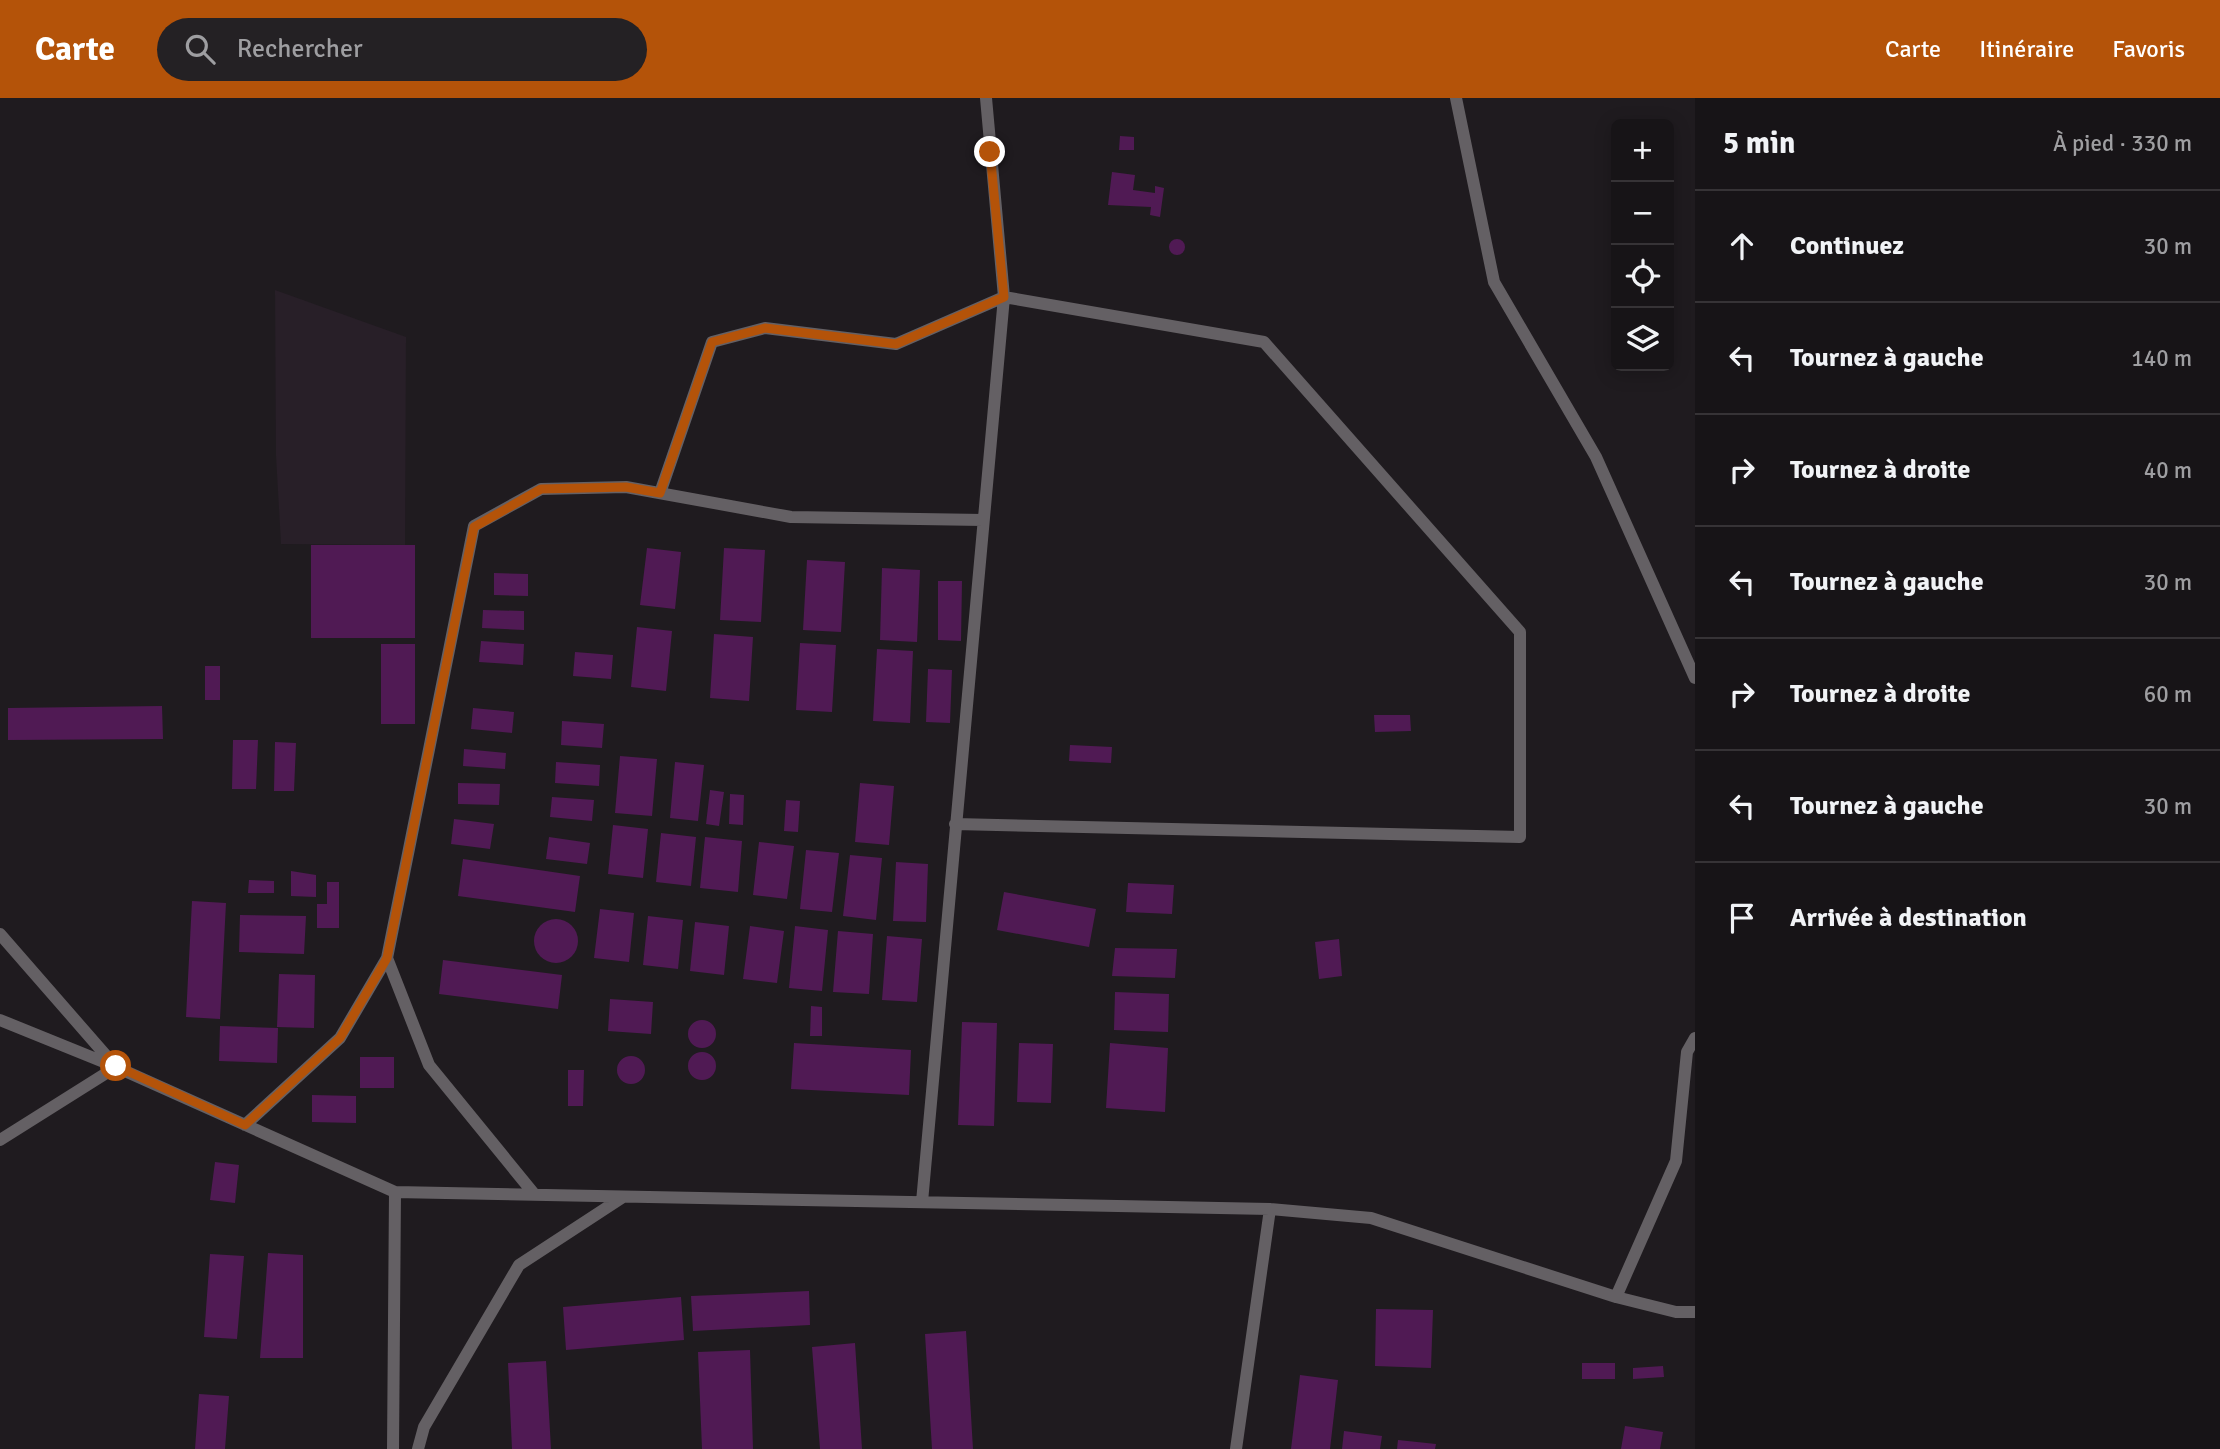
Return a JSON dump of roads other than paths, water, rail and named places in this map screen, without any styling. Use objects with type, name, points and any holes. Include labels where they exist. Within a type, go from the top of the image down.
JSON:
[{"type":"lane","points":[[922,1202],[1004,297],[986,98]]},
{"type":"lane","points":[[1456,98],[1494,282],[1596,457],[1695,678]]},
{"type":"lane","points":[[660,493],[712,342],[765,328],[896,344],[1004,297],[1264,342],[1520,632],[1520,837],[955,824]]},
{"type":"lane","points":[[245,1125],[340,1038],[387,958],[474,527],[541,489],[626,487],[791,517],[983,520]]},
{"type":"lane","points":[[0,934],[116,1066]]},
{"type":"lane","points":[[387,958],[429,1065],[535,1195]]},
{"type":"lane","points":[[0,1020],[116,1066],[395,1192],[1270,1209],[1371,1218],[1616,1297],[1676,1312],[1695,1312]]},
{"type":"lane","points":[[1616,1297],[1676,1161],[1687,1052],[1695,1038]]},
{"type":"lane","points":[[0,1140],[116,1066]]},
{"type":"lane","points":[[393,1449],[395,1192]]},
{"type":"lane","points":[[418,1449],[424,1427],[519,1265],[624,1196]]},
{"type":"lane","points":[[1236,1449],[1270,1209]]}]
